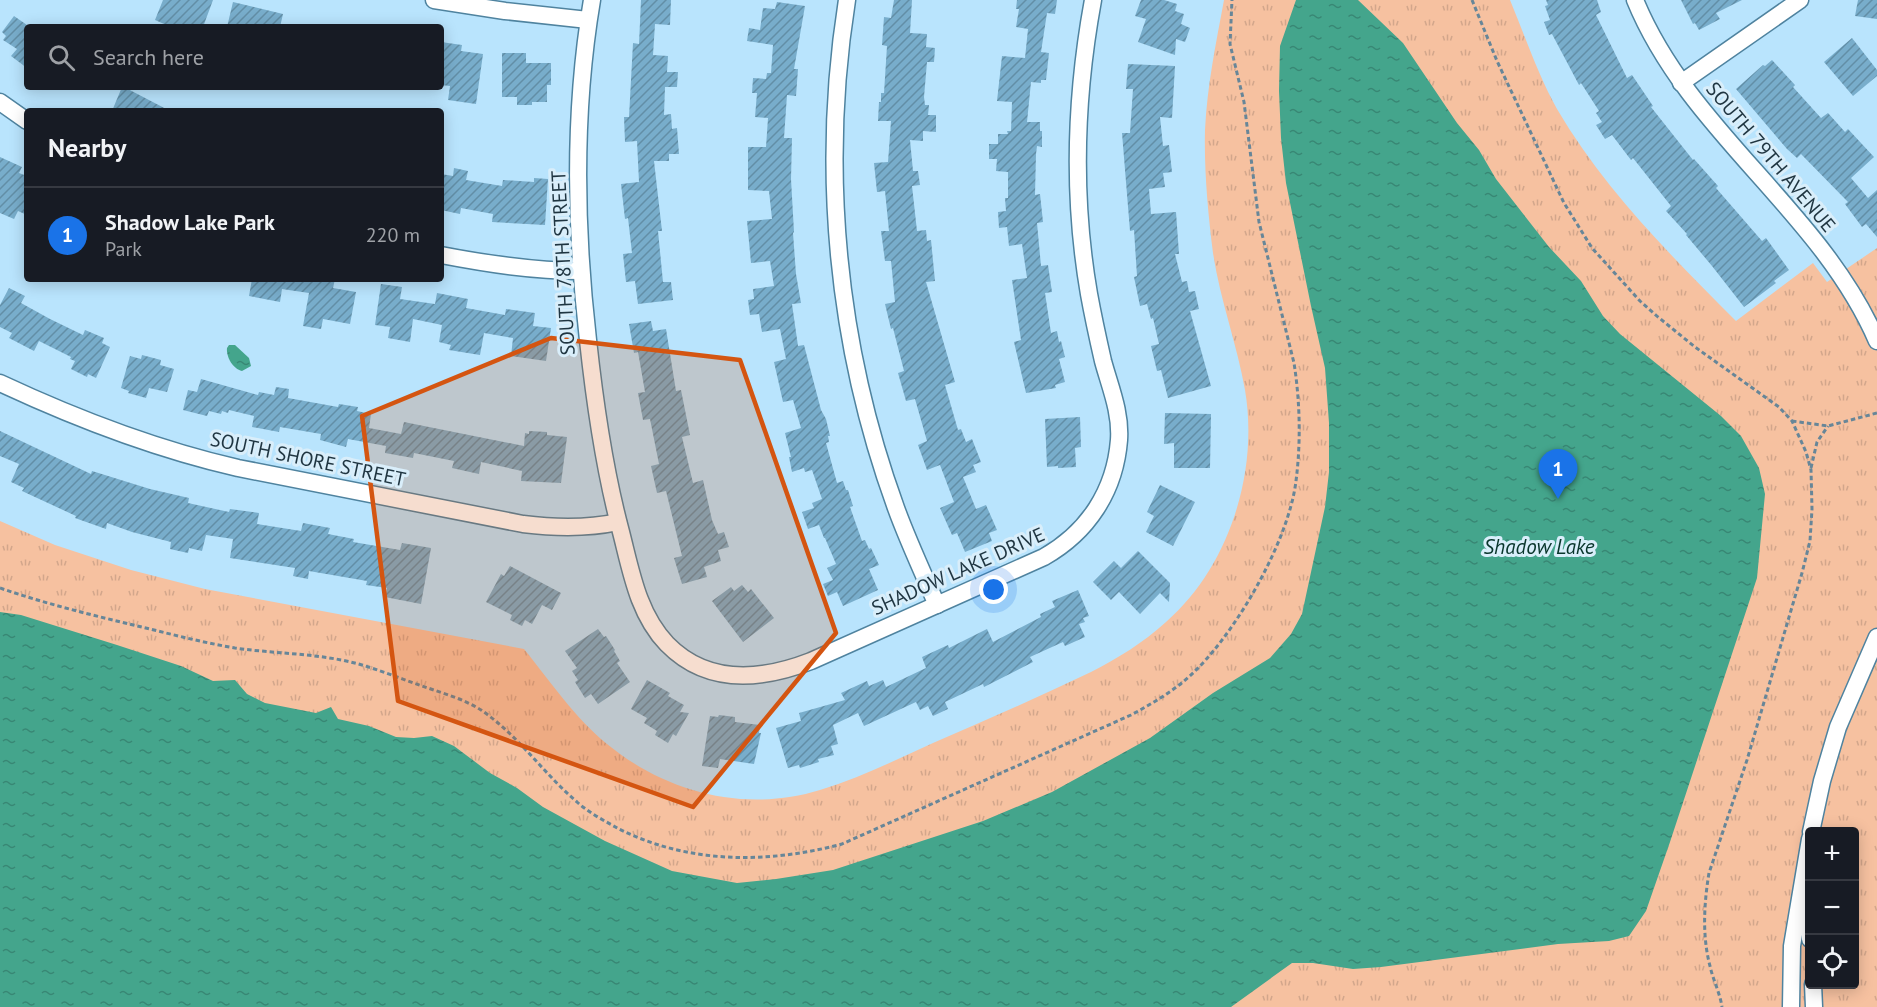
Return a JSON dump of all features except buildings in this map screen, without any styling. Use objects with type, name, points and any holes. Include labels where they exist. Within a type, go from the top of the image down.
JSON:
[{"type":"street","points":[[434,0],[588,20]]},
{"type":"street","name":"SOUTH 78TH STREET","points":[[592,0],[588,20],[578,157],[581,271],[594,401],[618,522]]},
{"type":"street","points":[[847,0],[837,81],[834,160],[837,240],[847,322],[864,403],[883,471],[896,509],[937,605]]},
{"type":"street","name":"SHADOW LAKE DRIVE","points":[[618,522],[639,599],[655,630],[669,646],[703,668],[723,674],[747,677],[787,670],[1044,557],[1062,547],[1076,535],[1098,508],[1114,473],[1119,440],[1119,423],[1083,259],[1077,175],[1081,81],[1093,0]]},
{"type":"street","name":"SOUTH 79TH AVENUE","points":[[1635,0],[1651,35],[1681,83],[1824,253],[1857,301],[1877,341]]},
{"type":"street","points":[[1681,83],[1800,0]]},
{"type":"street","points":[[0,102],[24,119]]},
{"type":"street","points":[[444,256],[510,268],[581,271]]},
{"type":"street","name":"SOUTH SHORE STREET","points":[[0,383],[106,429],[184,454],[228,465],[523,524],[564,528],[618,522]]},
{"type":"street","points":[[1812,827],[1822,781],[1838,727],[1877,637]]},
{"type":"street","points":[[1791,1007],[1791,946],[1805,872]]},
{"type":"street","points":[[1806,881],[1809,935]]},
{"type":"street","points":[[1813,989],[1814,1007]]},
{"type":"path","points":[[0,588],[34,600],[234,648],[360,664],[453,697],[479,708],[500,723],[577,803],[602,820],[629,834],[669,849],[711,856],[752,858],[782,856],[842,844],[1131,715],[1155,702],[1198,669],[1223,638],[1248,602],[1281,537],[1296,482],[1299,440],[1298,385],[1259,222],[1244,102],[1230,44],[1232,0]]},
{"type":"path","points":[[1472,0],[1493,52],[1564,203],[1592,248],[1640,302],[1695,347],[1779,407],[1792,421],[1800,436],[1811,470]]},
{"type":"path","points":[[1792,421],[1828,426],[1877,412]]},
{"type":"path","points":[[1722,1007],[1707,947],[1704,902],[1706,889],[1802,573],[1810,541],[1811,470],[1817,442],[1828,426]]},
{"type":"highlighted area","points":[[551,338],[740,360],[836,633],[693,807],[398,701],[362,416]]},
{"type":"green space","name":"Shadow Lake","points":[[1224,0],[1510,0],[1557,109],[1596,167],[1640,221],[1736,321],[1813,263],[1827,282],[1877,248],[1877,1007],[0,1007],[0,521],[55,545],[131,570],[205,589],[524,649],[584,723],[630,761],[681,786],[708,794],[735,798],[792,797],[835,785],[1091,672],[1148,637],[1188,600],[1207,574],[1234,516],[1243,485],[1247,453],[1248,421],[1245,390],[1216,270],[1210,223],[1205,145],[1212,65]]},
{"type":"water","name":"Shadow Lake","points":[[1296,0],[1358,0],[1403,43],[1457,123],[1479,150],[1496,179],[1549,247],[1581,281],[1603,316],[1620,334],[1721,416],[1741,436],[1759,468],[1765,494],[1757,578],[1646,911],[1629,936],[1609,941],[1558,944],[1381,967],[1353,969],[1313,963],[1292,963],[1231,1007],[0,1007],[0,612],[21,615],[117,645],[181,666],[213,681],[235,680],[247,694],[265,703],[316,713],[331,707],[338,719],[369,726],[396,737],[432,736],[454,746],[490,773],[517,788],[543,807],[605,841],[672,871],[737,883],[833,870],[983,821],[1052,792],[1150,738],[1213,693],[1270,658],[1291,634],[1302,614],[1325,507],[1329,472],[1329,423],[1325,368],[1286,183],[1281,138],[1280,46]]},
{"type":"water","points":[[229,345],[235,345],[249,358],[251,366],[242,371],[236,368],[228,355]]},
{"type":"place","name":"Shadow Lake Park","points":[[1558,499]]}]
